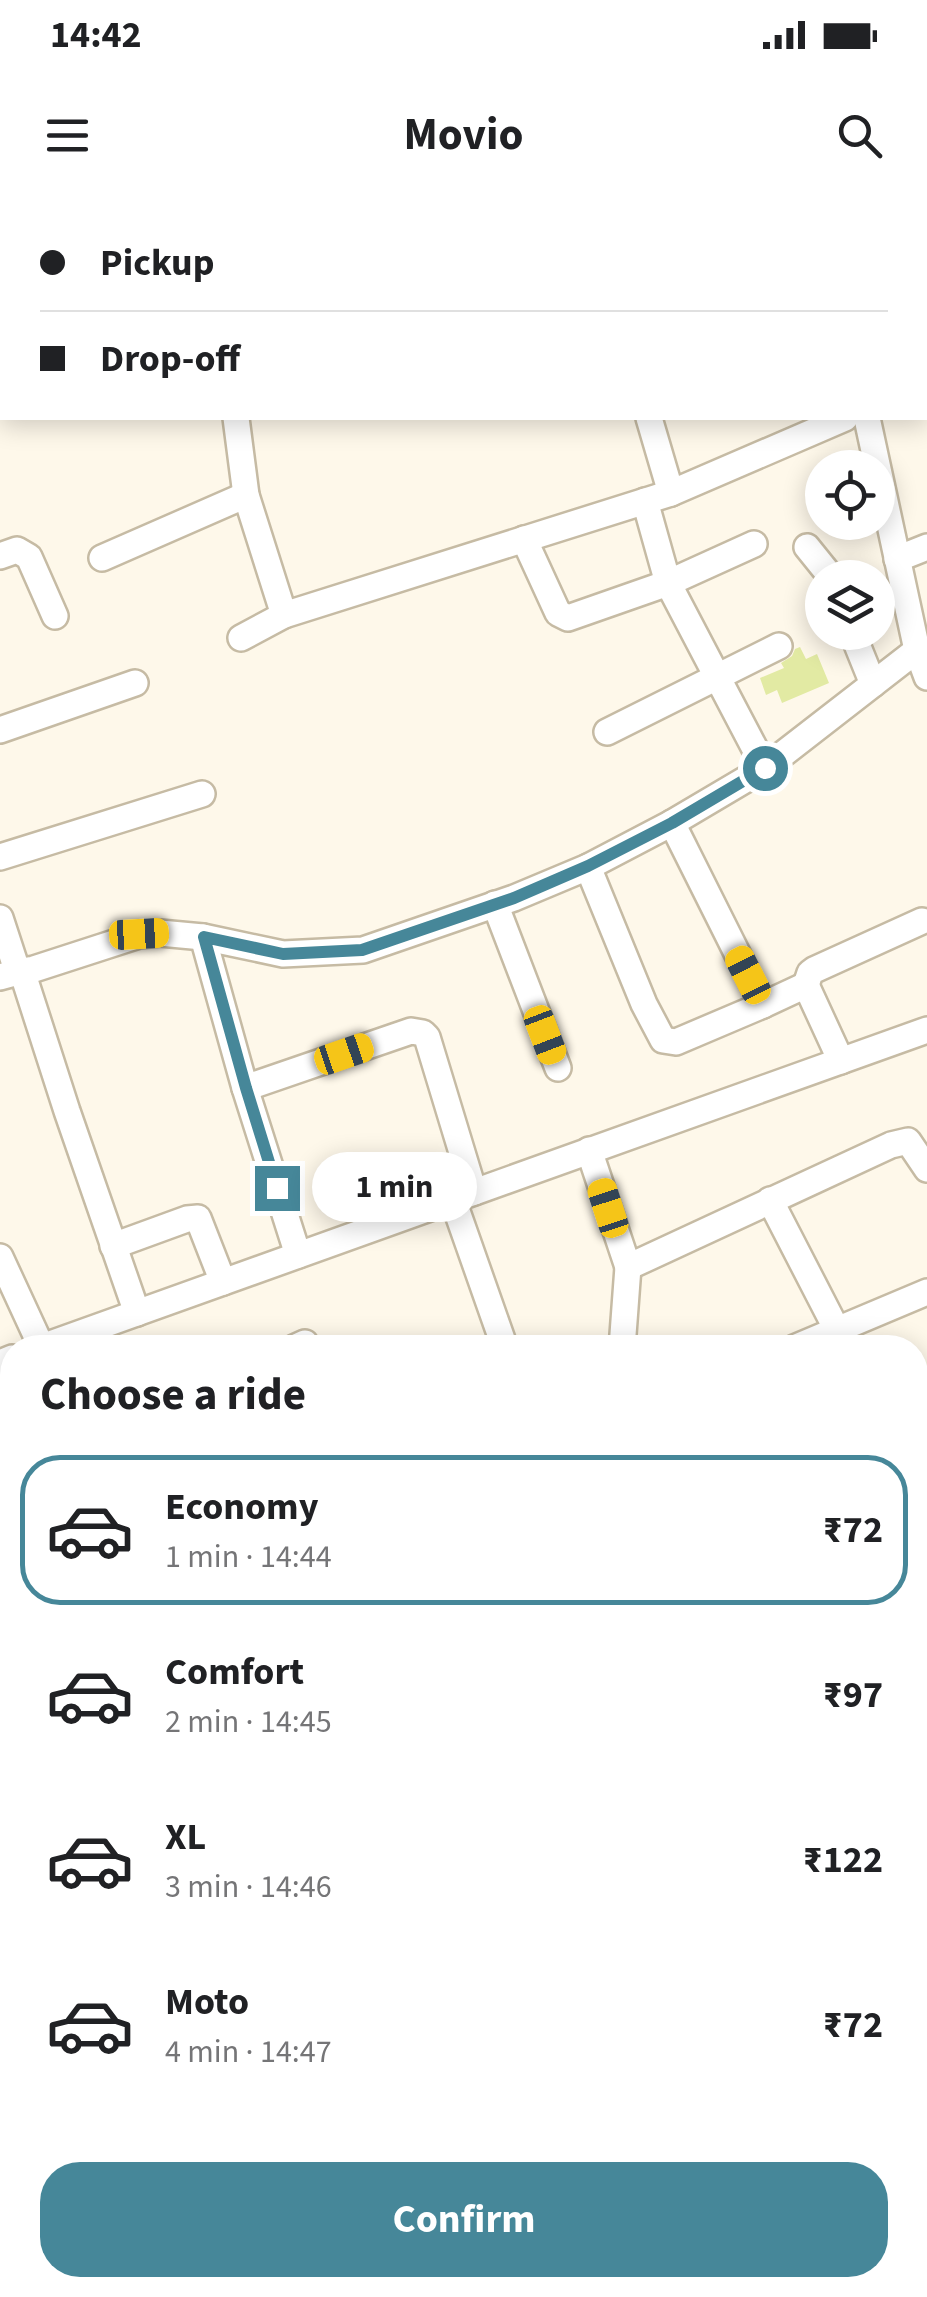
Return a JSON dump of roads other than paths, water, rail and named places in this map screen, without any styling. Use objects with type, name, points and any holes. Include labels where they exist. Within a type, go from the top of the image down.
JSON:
[{"type":"street","points":[[236,420],[246,495],[284,615]]},
{"type":"street","points":[[650,420],[671,493]]},
{"type":"street","points":[[241,638],[284,615],[671,493],[840,420]]},
{"type":"street","points":[[867,420],[927,676]]},
{"type":"street","points":[[102,558],[246,495]]},
{"type":"street","points":[[644,501],[668,583],[765,768]]},
{"type":"street","points":[[524,539],[558,613],[568,618],[668,583],[754,544]]},
{"type":"street","points":[[898,559],[927,547]]},
{"type":"street","points":[[807,548],[817,560]]},
{"type":"street","points":[[0,556],[17,550],[29,557],[55,616]]},
{"type":"street","points":[[11,974],[139,934],[204,937],[283,954],[362,950],[495,904],[588,866],[672,823],[765,768],[873,684],[919,636]]},
{"type":"street","points":[[607,732],[779,646]]},
{"type":"street","points":[[859,650],[873,684]]},
{"type":"street","points":[[0,730],[135,683]]},
{"type":"street","points":[[0,856],[202,794]]},
{"type":"street","points":[[672,823],[763,1006]]},
{"type":"street","points":[[588,866],[658,1034],[664,1040],[676,1042],[763,1006],[806,984],[814,970],[922,921]]},
{"type":"street","points":[[495,904],[558,1068]]},
{"type":"street","points":[[0,918],[15,964],[11,974],[67,1111],[137,1313]]},
{"type":"street","points":[[204,937],[298,1255]]},
{"type":"street","points":[[806,984],[841,1060]]},
{"type":"street","points":[[75,1335],[927,1030]]},
{"type":"street","points":[[246,1088],[410,1031],[423,1033],[501,1335]]},
{"type":"street","points":[[628,1267],[902,1141],[911,1144],[926,1165]]},
{"type":"street","points":[[590,1150],[628,1267],[623,1335]]},
{"type":"street","points":[[770,1200],[838,1330]]},
{"type":"street","points":[[113,1246],[198,1218],[223,1282]]},
{"type":"street","points":[[0,1257],[36,1335]]},
{"type":"street","points":[[826,1335],[927,1292]]}]
